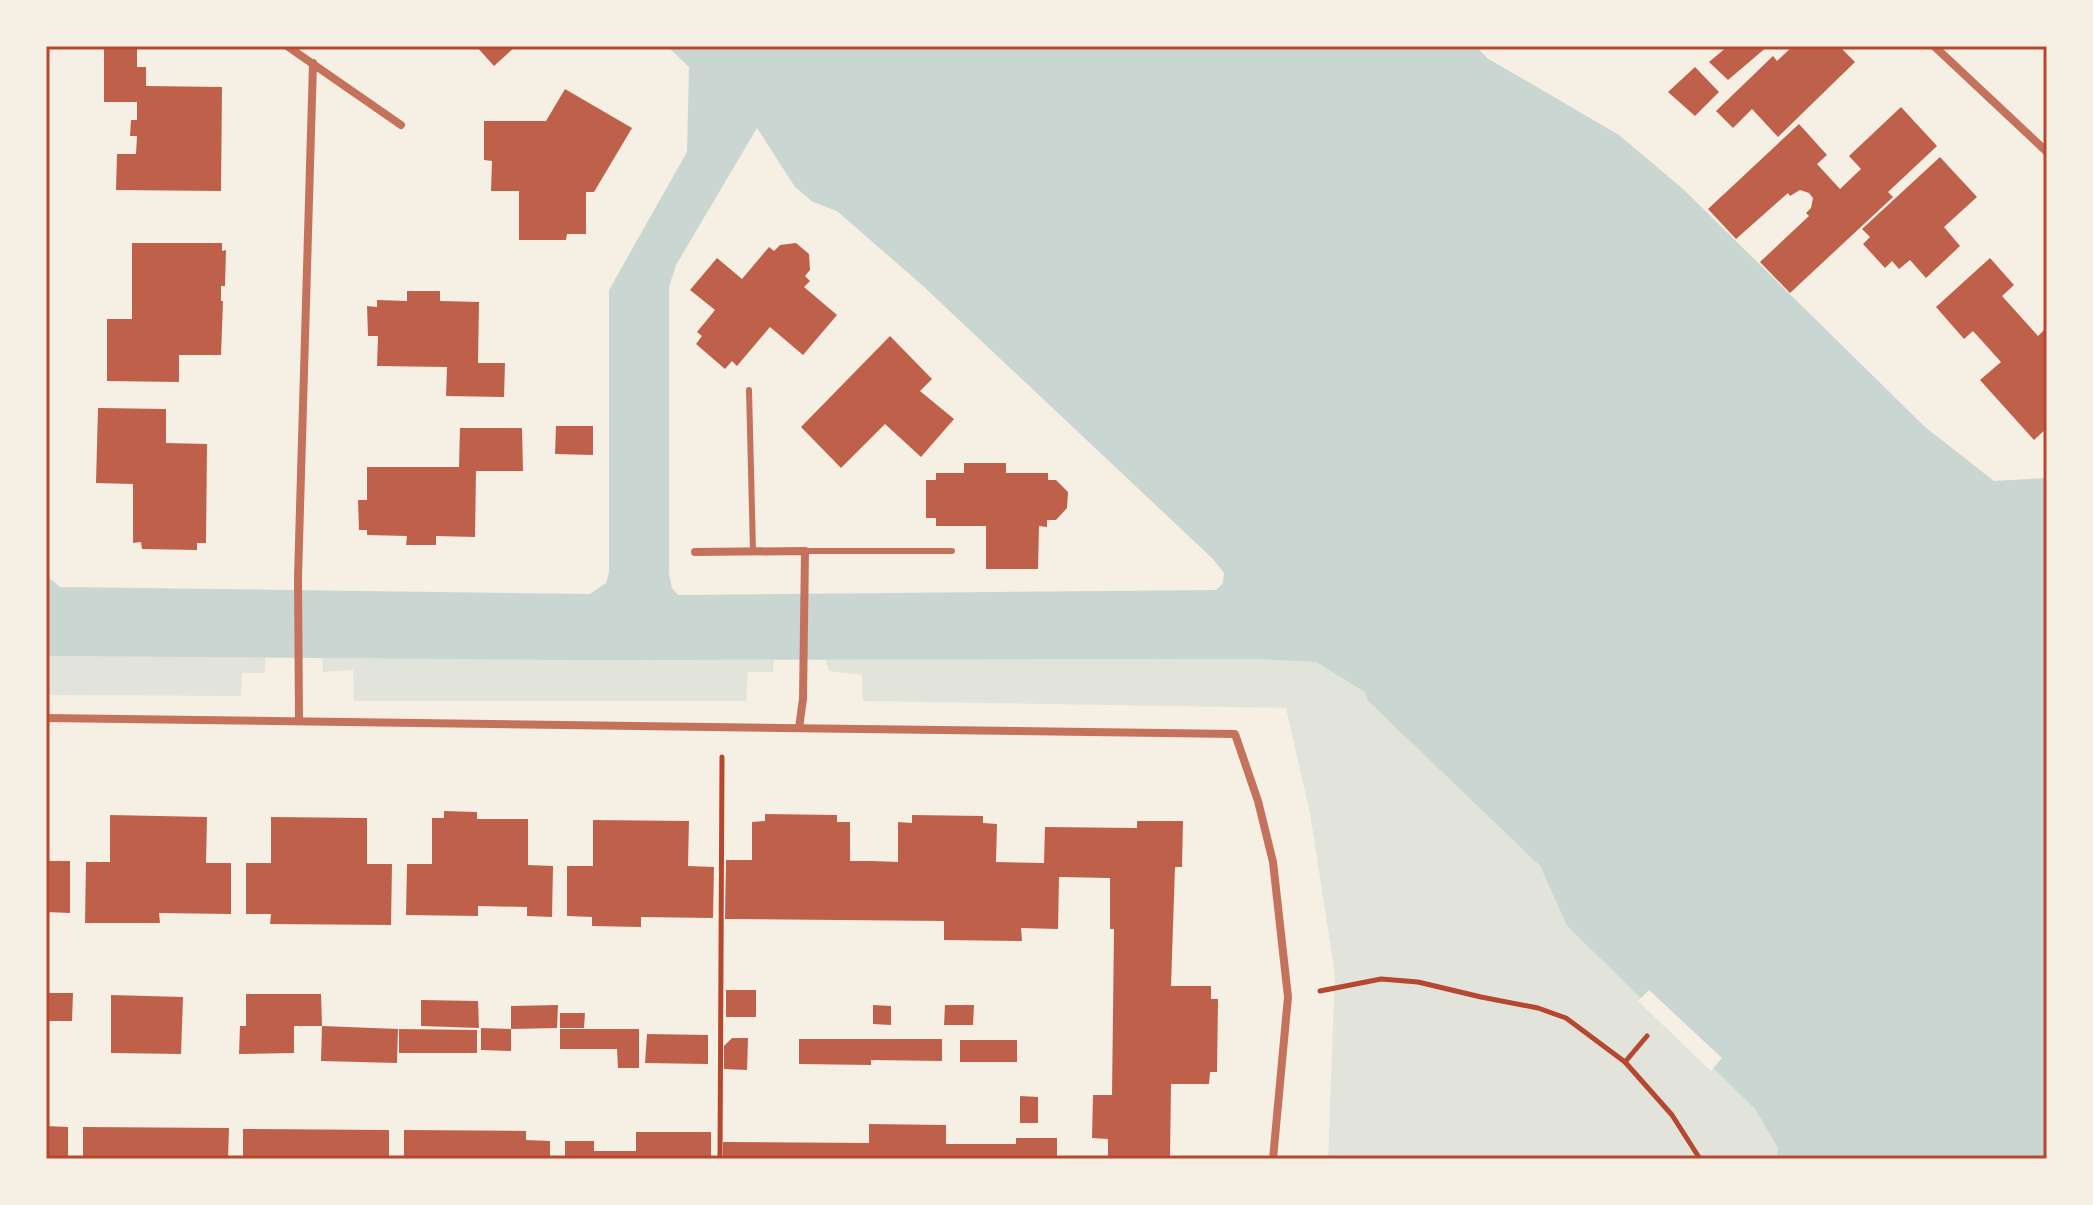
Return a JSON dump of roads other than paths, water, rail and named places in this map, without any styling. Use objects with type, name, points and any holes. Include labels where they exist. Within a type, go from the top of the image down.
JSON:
[{"type":"street","points":[[287,46],[401,125]]},
{"type":"street","points":[[1934,46],[2047,152]]},
{"type":"street","points":[[299,721],[298,577],[313,63]]},
{"type":"street","points":[[695,552],[805,551],[803,699],[799,728]]},
{"type":"street","points":[[46,718],[1235,734],[1258,801],[1273,862],[1288,997],[1273,1159]]},
{"type":"lane","points":[[749,390],[753,551]]},
{"type":"lane","points":[[805,551],[952,551]]}]
